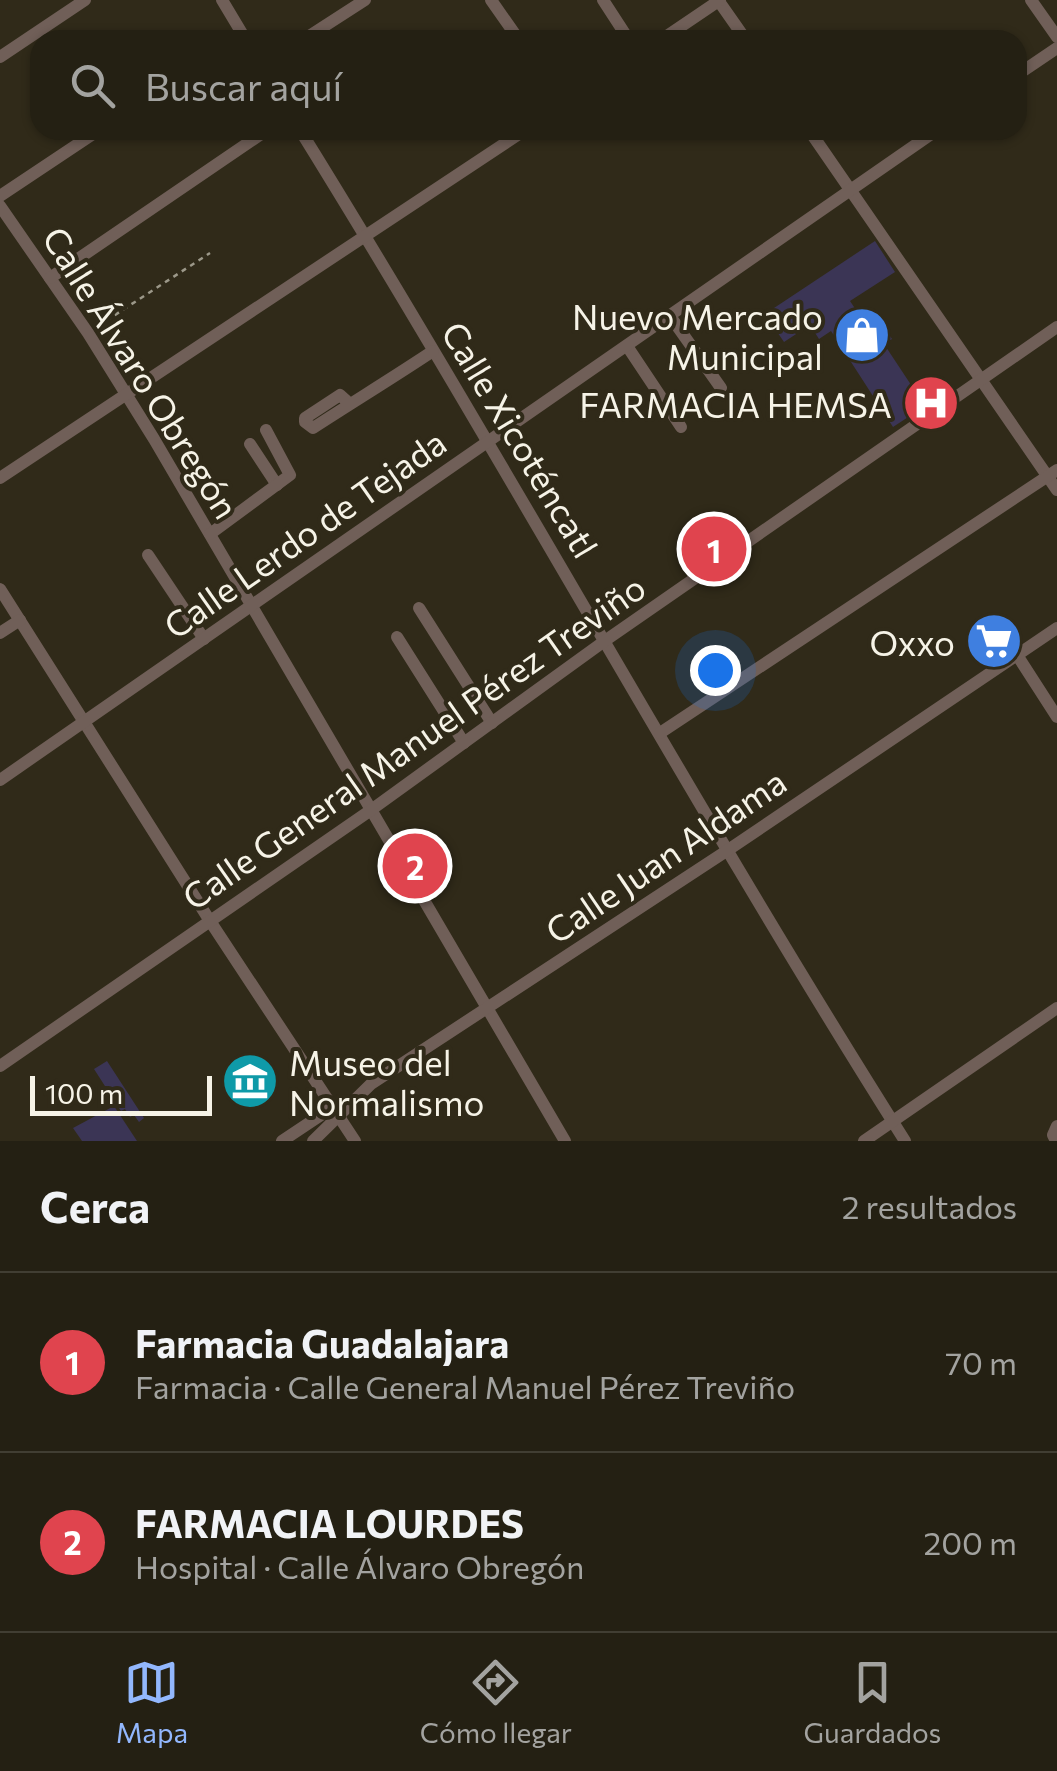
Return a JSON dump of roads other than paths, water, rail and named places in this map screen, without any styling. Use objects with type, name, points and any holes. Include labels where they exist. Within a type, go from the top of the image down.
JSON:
[{"type":"street","points":[[41,30],[85,0]]},
{"type":"street","points":[[222,0],[240,30]]},
{"type":"street","points":[[319,30],[365,0]]},
{"type":"street","points":[[491,0],[512,30]]},
{"type":"street","points":[[603,0],[623,30]]},
{"type":"street","points":[[676,30],[719,0],[739,30]]},
{"type":"street","points":[[1030,0],[1057,37]]},
{"type":"street","points":[[0,58],[30,38]]},
{"type":"street","points":[[1027,68],[1057,48]]},
{"type":"street","points":[[0,196],[84,140]]},
{"type":"street","points":[[50,278],[252,140]]},
{"type":"street","name":"Calle Xicoténcatl","points":[[306,140],[904,1141]]},
{"type":"street","points":[[0,478],[510,140]]},
{"type":"street","points":[[816,140],[981,380],[1052,473],[1057,490]]},
{"type":"street","name":"Calle Lerdo de Tejada","points":[[0,780],[922,140]]},
{"type":"street","name":"Calle Álvaro Obregón","points":[[0,206],[127,395],[565,1141]]},
{"type":"street","points":[[670,316],[721,388]]},
{"type":"street","name":"Calle General Manuel Pérez Treviño","points":[[2,1059],[371,810],[606,640],[981,380],[1054,335]]},
{"type":"street","points":[[627,346],[681,427]]},
{"type":"street","points":[[350,404],[433,351]]},
{"type":"street","points":[[210,534],[289,477],[290,470],[266,430]]},
{"type":"street","points":[[250,444],[278,486]]},
{"type":"street","points":[[660,734],[1052,473]]},
{"type":"street","points":[[148,555],[204,639]]},
{"type":"street","points":[[0,589],[210,921],[356,1141]]},
{"type":"street","points":[[419,608],[492,723]]},
{"type":"street","points":[[0,633],[20,620]]},
{"type":"street","name":"Calle Juan Aldama","points":[[313,1141],[336,1112],[371,1084],[1057,628]]},
{"type":"street","points":[[397,637],[464,743]]},
{"type":"street","points":[[1016,655],[1057,717]]},
{"type":"street","points":[[864,1141],[1057,1008]]},
{"type":"street","points":[[1056,1141],[1053,1135],[1057,1126]]},
{"type":"street","name":"Calle Juan Aldama","points":[[282,1141],[325,1129]]},
{"type":"place","name":"Nuevo Mercado Municipal","points":[[862,335]]},
{"type":"place","name":"FARMACIA HEMSA","points":[[931,403]]},
{"type":"place","name":"Farmacia Guadalajara","points":[[714,549]]},
{"type":"place","name":"Oxxo","points":[[994,641]]},
{"type":"place","name":"FARMACIA LOURDES","points":[[415,866]]},
{"type":"place","name":"Museo del Normalismo","points":[[250,1081]]}]
